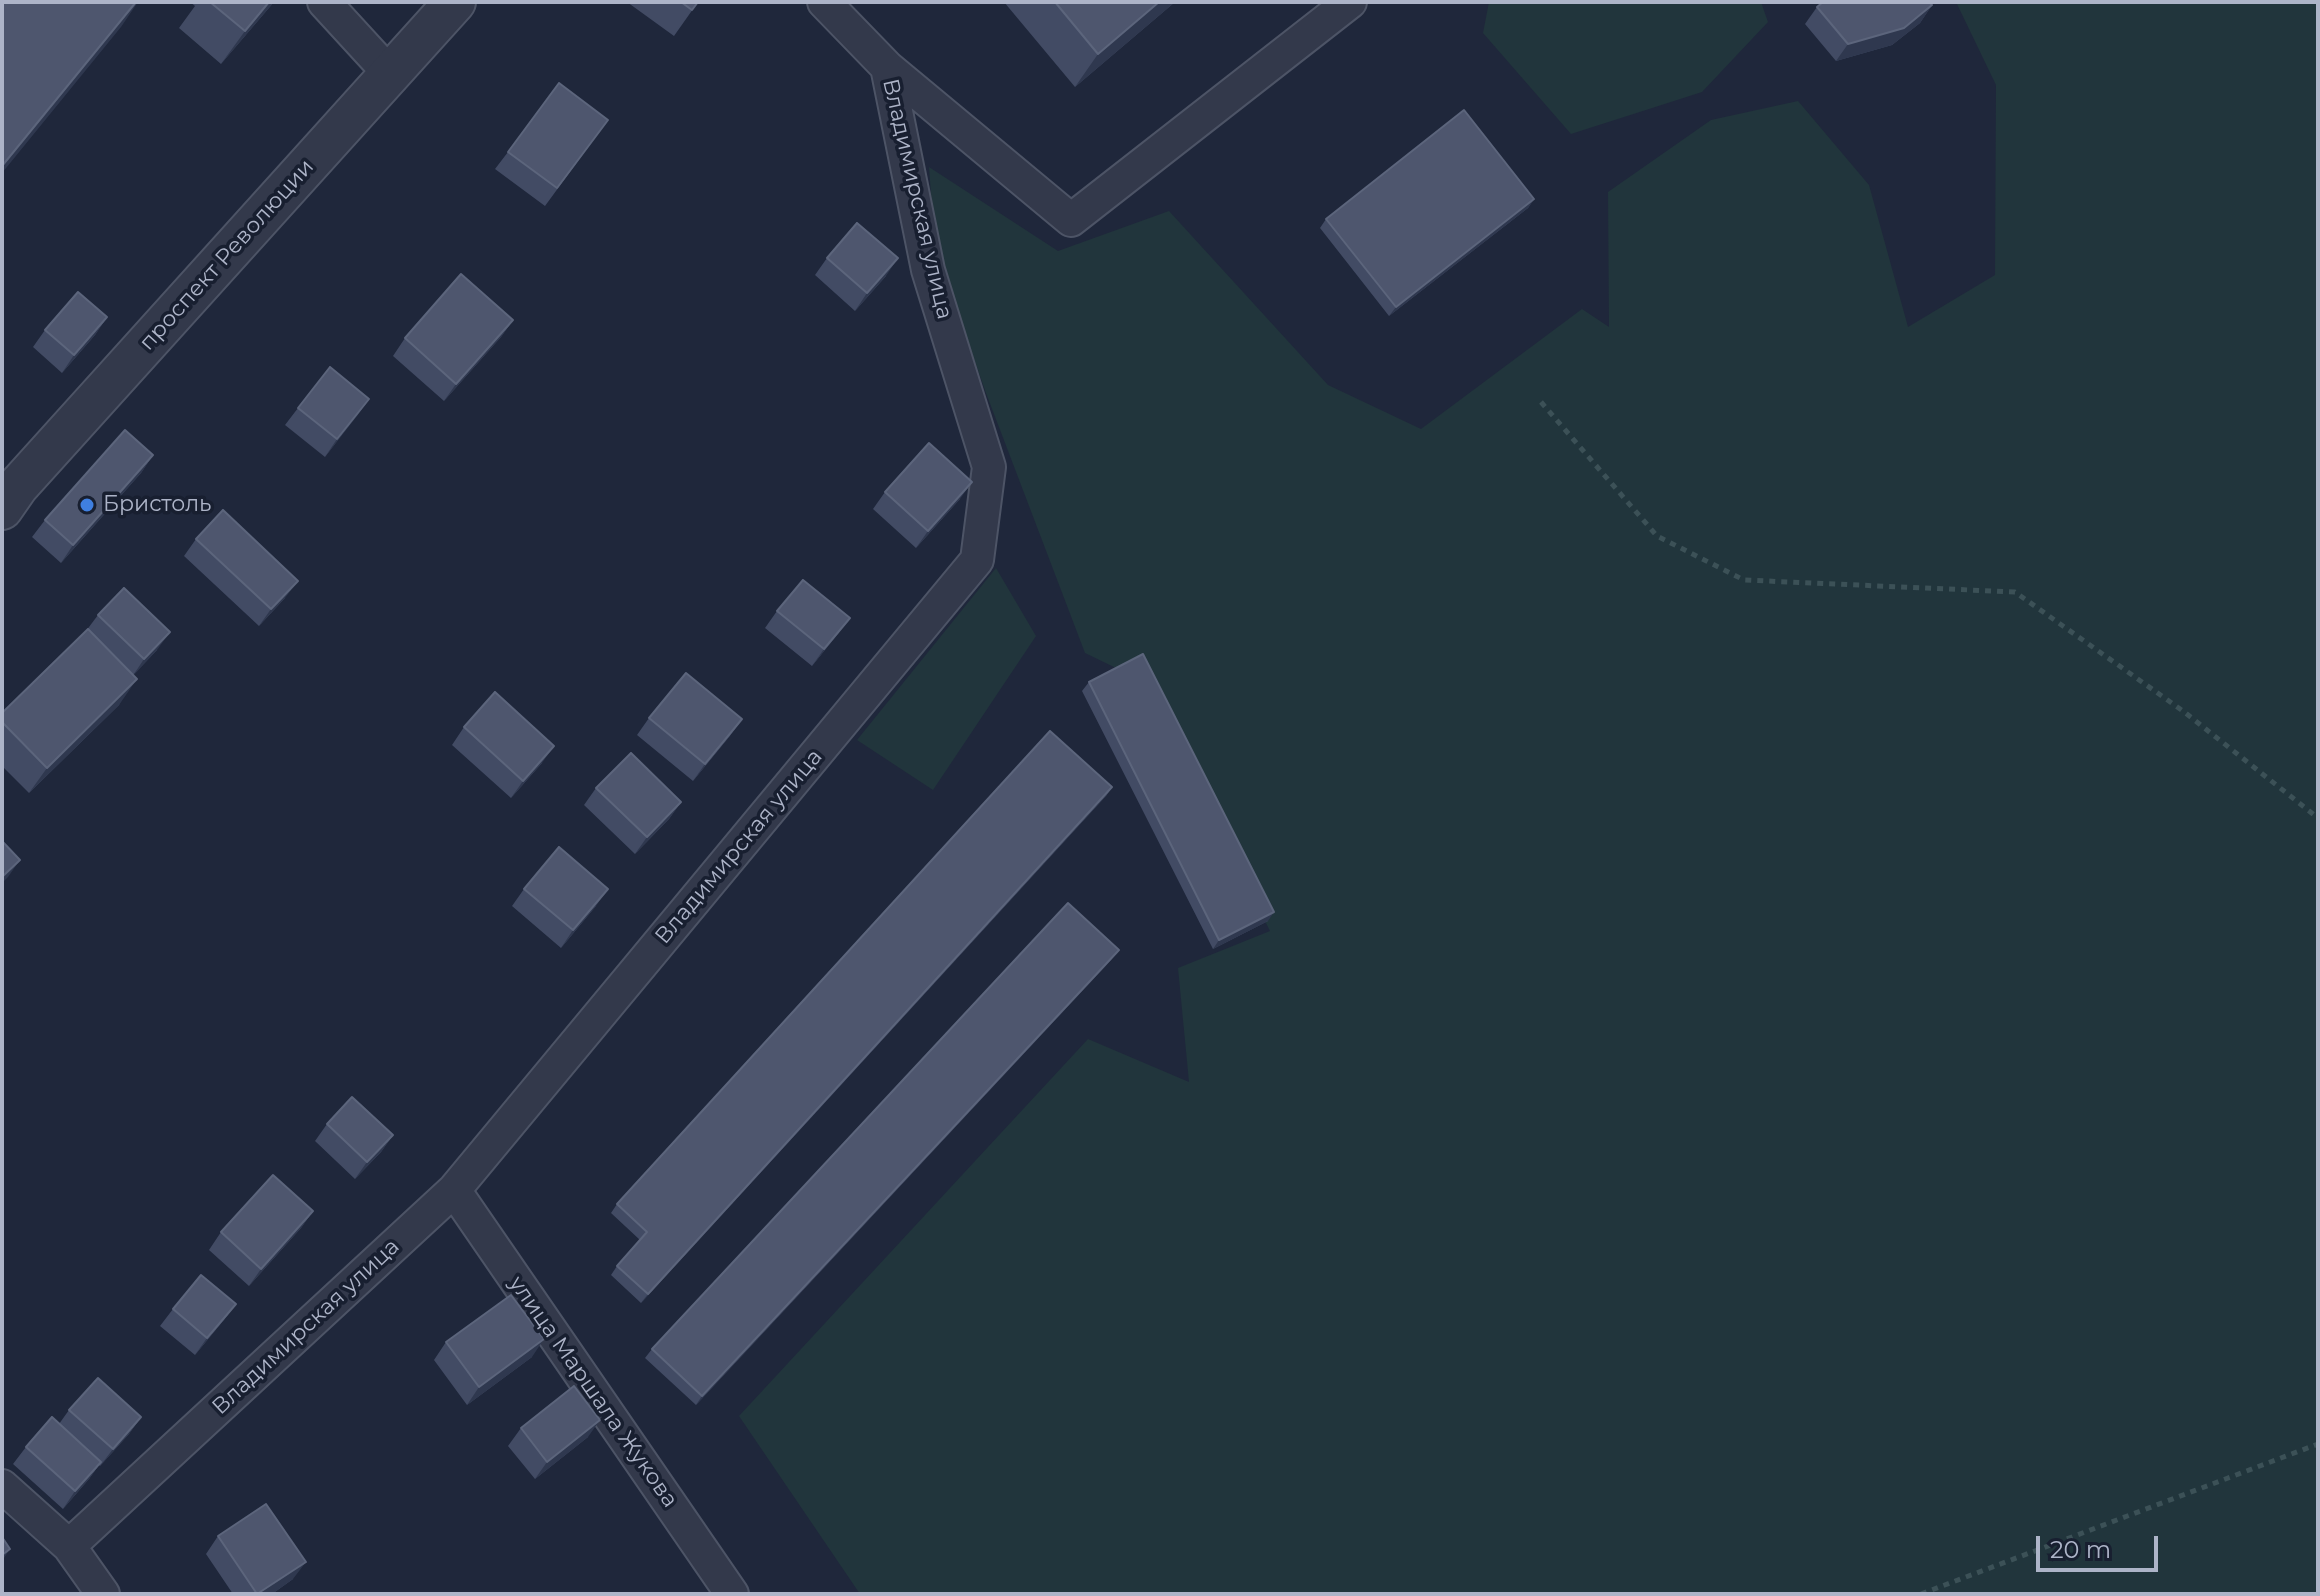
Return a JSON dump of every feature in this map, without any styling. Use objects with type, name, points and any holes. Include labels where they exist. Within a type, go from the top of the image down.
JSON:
[{"type":"street","points":[[324,2],[390,74]]},
{"type":"street","name":"проспект Революции","points":[[7,487],[455,2]]},
{"type":"street","name":"Владимирская улица","points":[[69,1546],[454,1190],[977,560],[989,467],[928,270],[887,67],[824,2]]},
{"type":"street","points":[[887,67],[1071,220],[1350,2]]},
{"type":"street","name":"улица Маршала Жукова","points":[[454,1190],[732,1594]]},
{"type":"street","points":[[2,1486],[69,1546],[103,1594]]},
{"type":"path","points":[[1541,402],[1657,536],[1744,580],[2015,592],[2183,711],[2318,818]]},
{"type":"path","points":[[1921,1594],[1938,1591],[2318,1444]]},
{"type":"shaded area","points":[[1489,2],[1761,2],[1768,22],[1702,92],[1571,134],[1483,33]]},
{"type":"shaded area","points":[[1956,2],[2318,2],[2318,1594],[860,1594],[739,1416],[1088,1039],[1189,1082],[1178,968],[1270,931],[1145,682],[1085,653],[935,249],[929,167],[1058,251],[1169,211],[1328,385],[1421,429],[1582,309],[1609,327],[1608,192],[1711,120],[1798,101],[1869,185],[1908,327],[1995,275],[1996,85]]},
{"type":"shaded area","points":[[996,568],[1036,636],[933,790],[857,740]]},
{"type":"building","points":[[2,2],[136,2],[2,166]]},
{"type":"building","points":[[210,2],[269,2],[245,31]]},
{"type":"building","points":[[681,2],[698,2],[692,10]]},
{"type":"building","points":[[1055,2],[1159,2],[1098,54]]},
{"type":"building","points":[[1823,2],[1929,2],[1932,5],[1904,28],[1848,44],[1817,7]]},
{"type":"building","points":[[559,83],[608,120],[557,188],[508,152]]},
{"type":"building","points":[[1464,110],[1534,199],[1396,307],[1326,219]]},
{"type":"building","points":[[857,223],[898,258],[867,293],[827,258]]},
{"type":"building","points":[[461,274],[513,320],[456,384],[405,338]]},
{"type":"building","points":[[78,292],[107,317],[74,355],[45,330]]},
{"type":"building","points":[[330,367],[369,399],[337,439],[298,408]]},
{"type":"building","name":"Бристоль","points":[[125,430],[153,455],[73,545],[45,520]]},
{"type":"building","points":[[929,443],[972,482],[928,531],[885,492]]},
{"type":"building","points":[[223,510],[298,581],[271,609],[196,539]]},
{"type":"building","points":[[803,580],[850,618],[824,649],[777,611]]},
{"type":"building","points":[[124,588],[170,632],[144,659],[98,615]]},
{"type":"building","points":[[88,629],[137,679],[47,768],[2,722],[2,713]]},
{"type":"building","points":[[1143,654],[1274,912],[1219,940],[1089,682]]},
{"type":"building","points":[[686,673],[742,719],[705,764],[649,718]]},
{"type":"building","points":[[495,692],[554,746],[523,781],[464,727]]},
{"type":"building","points":[[1050,731],[1112,787],[648,1294],[617,1266],[647,1232],[617,1204]]},
{"type":"building","points":[[631,753],[681,802],[647,837],[596,788]]},
{"type":"building","points":[[2,841],[20,860],[2,877]]},
{"type":"building","points":[[559,847],[608,889],[573,930],[524,889]]},
{"type":"building","points":[[1068,903],[1119,950],[702,1396],[652,1349]]},
{"type":"building","points":[[352,1097],[393,1135],[367,1162],[327,1124]]},
{"type":"building","points":[[273,1175],[313,1211],[261,1269],[221,1232]]},
{"type":"building","points":[[201,1275],[236,1304],[207,1338],[173,1309]]},
{"type":"building","points":[[511,1295],[544,1339],[479,1387],[446,1342]]},
{"type":"building","points":[[98,1378],[141,1417],[113,1449],[69,1410]]},
{"type":"building","points":[[574,1386],[600,1420],[547,1462],[521,1428]]},
{"type":"building","points":[[52,1417],[101,1462],[75,1491],[26,1447]]},
{"type":"building","points":[[266,1504],[306,1562],[257,1594],[218,1536]]},
{"type":"building","points":[[2,1537],[10,1549],[2,1555]]},
{"type":"place","name":"Бристоль","points":[[87,505]]}]
